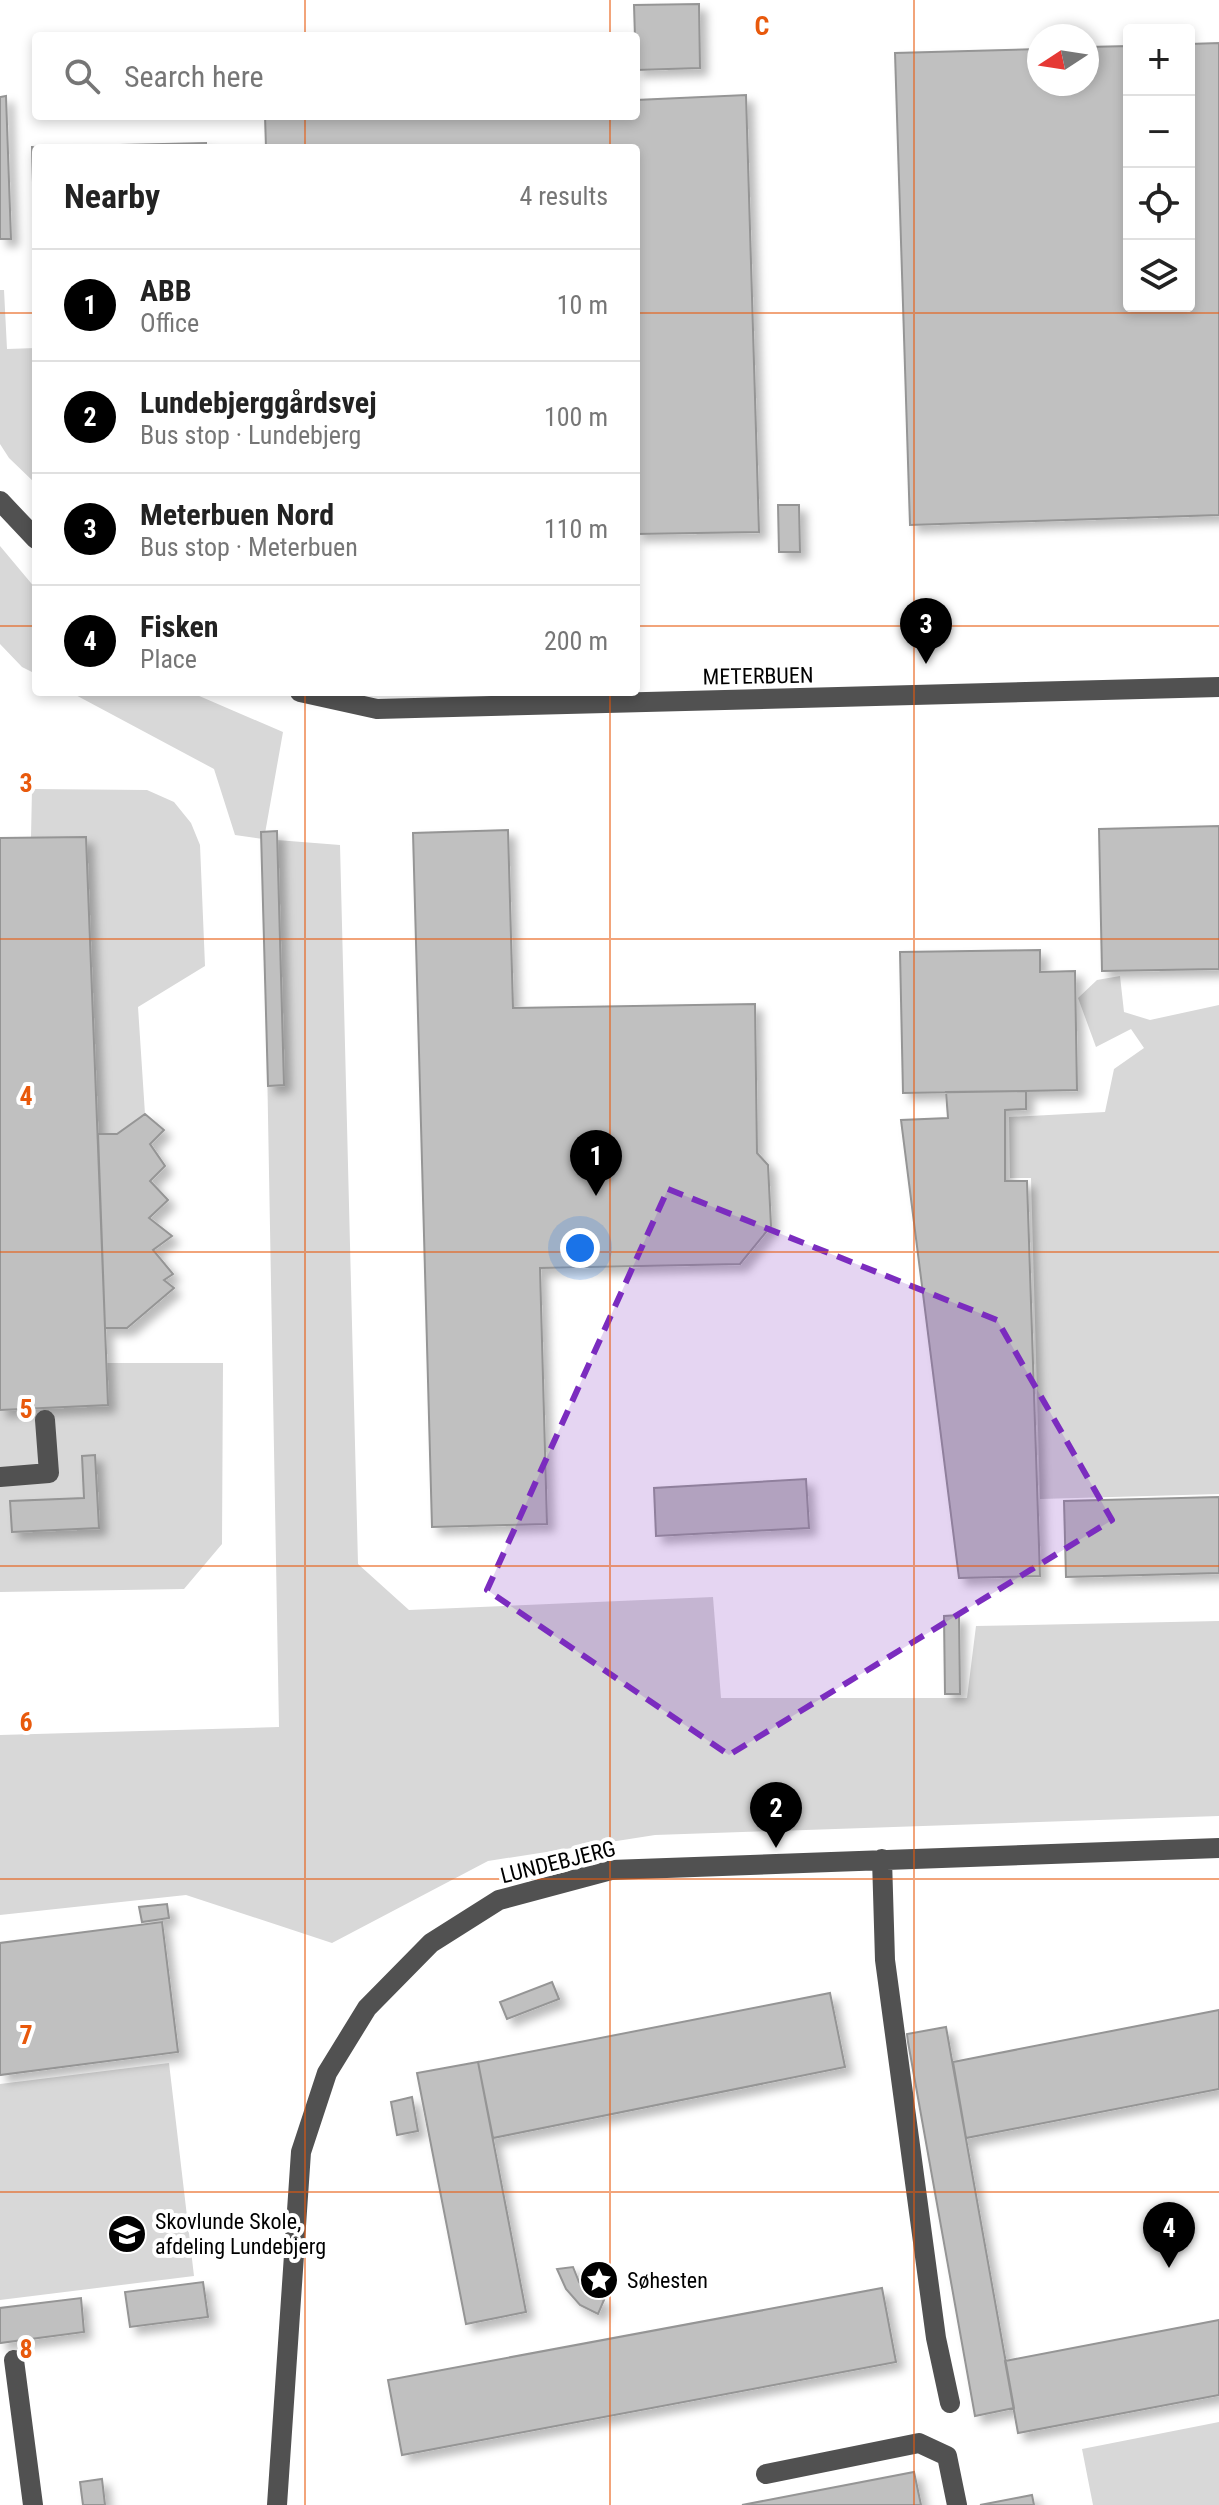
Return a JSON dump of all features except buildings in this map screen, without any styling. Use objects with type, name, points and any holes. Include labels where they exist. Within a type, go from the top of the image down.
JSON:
[{"type":"street","points":[[0,501],[32,535]]},
{"type":"street","name":"METERBUEN","points":[[318,696],[377,709],[1219,687]]},
{"type":"street","points":[[0,1477],[49,1473],[45,1420]]},
{"type":"street","name":"LUNDEBJERG","points":[[277,2505],[301,2152],[327,2073],[367,2008],[431,1943],[499,1900],[611,1870],[1219,1848]]},
{"type":"street","points":[[882,1859],[885,1960],[936,2338],[950,2403]]},
{"type":"street","points":[[14,2360],[33,2505]]},
{"type":"street","points":[[766,2474],[919,2443],[947,2456],[957,2505]]},
{"type":"highlighted area","points":[[668,1189],[997,1320],[1112,1520],[729,1755],[487,1590]]},
{"type":"shaded area","points":[[0,290],[4,290],[7,349],[32,348],[32,480],[9,458],[0,444]]},
{"type":"shaded area","points":[[0,546],[32,584],[32,672],[22,667],[0,644]]},
{"type":"shaded area","points":[[77,696],[199,696],[283,732],[264,839],[340,845],[358,1564],[409,1610],[713,1597],[721,1698],[967,1698],[976,1626],[1219,1621],[1219,1816],[655,1835],[488,1861],[332,1943],[186,1895],[0,1915],[0,1735],[279,1727],[263,839],[235,835],[214,769]]},
{"type":"shaded area","points":[[32,789],[147,790],[174,802],[191,823],[200,845],[205,966],[138,1007],[145,1114],[117,1134],[98,1134],[86,837],[31,837]]},
{"type":"shaded area","points":[[1120,976],[1124,1012],[1150,1020],[1219,1005],[1219,1494],[1040,1499],[1031,1178],[1010,1178],[1009,1117],[1105,1112],[1114,1069],[1144,1048],[1131,1029],[1096,1047],[1078,998],[1097,980]]},
{"type":"shaded area","points":[[107,1363],[223,1363],[222,1544],[184,1589],[0,1592],[0,1410],[108,1405]]},
{"type":"shaded area","points":[[169,2063],[194,2276],[0,2300],[0,2084]]},
{"type":"shaded area","points":[[1219,2422],[1219,2505],[1093,2505],[1082,2449]]},
{"type":"place","name":"Meterbuen Nord","points":[[926,664]]},
{"type":"place","name":"ABB","points":[[596,1196]]},
{"type":"place","name":"Lundebjerggårdsvej","points":[[776,1848]]},
{"type":"place","name":"Skovlunde Skole, afdeling Lundebjerg","points":[[127,2234]]},
{"type":"place","name":"Fisken","points":[[1169,2268]]},
{"type":"place","name":"Søhesten","points":[[599,2280]]}]
